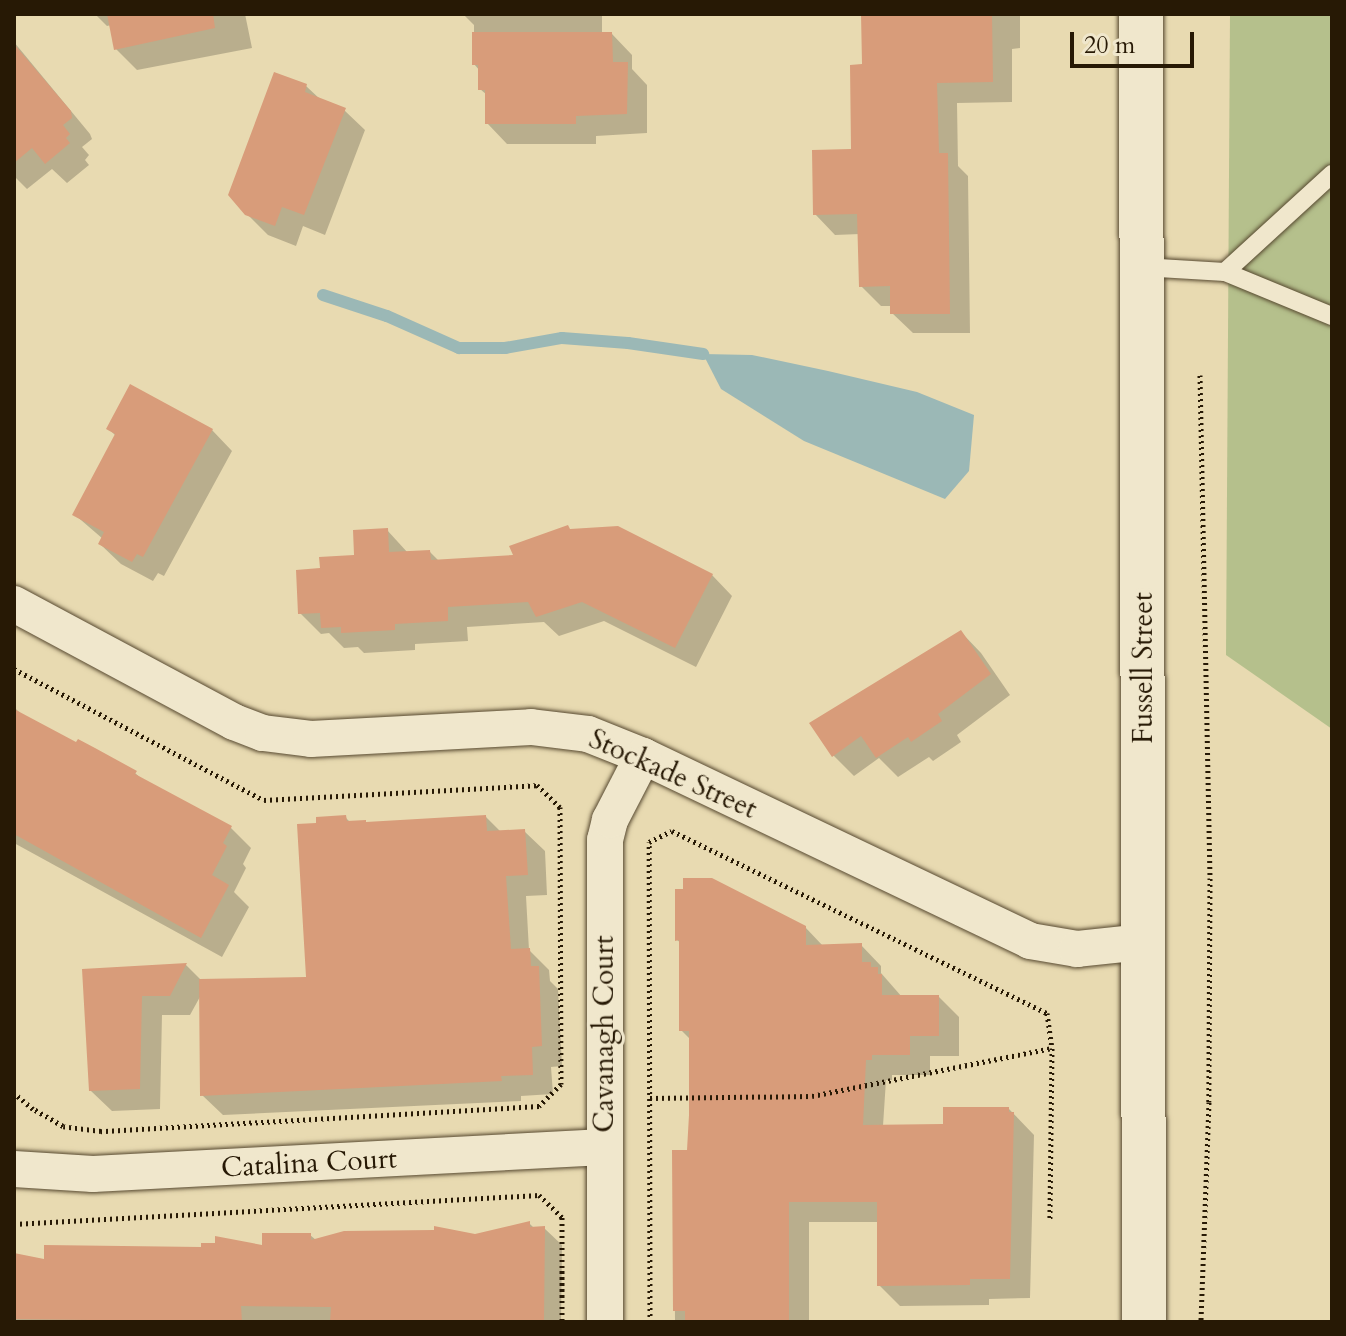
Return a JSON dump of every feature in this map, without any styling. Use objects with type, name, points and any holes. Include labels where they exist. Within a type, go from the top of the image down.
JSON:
[{"type":"street","name":"Fussell Street","points":[[1141,14],[1144,1322]]},
{"type":"street","name":"Stockade Street","points":[[14,604],[234,722],[263,733],[311,739],[531,727],[562,728],[600,737],[1030,941],[1077,949],[1143,942]]},
{"type":"street","name":"Cavanagh Court","points":[[605,1322],[605,840],[610,820],[643,756]]},
{"type":"street","name":"Catalina Court","points":[[14,1169],[93,1174],[604,1147]]},
{"type":"lane","points":[[1225,272],[1332,174]]},
{"type":"lane","points":[[1142,267],[1225,272],[1332,316]]},
{"type":"path","points":[[1200,375],[1210,878],[1209,1102],[1201,1322]]},
{"type":"path","points":[[14,1093],[33,1109],[63,1126],[101,1131],[539,1106],[561,1084],[560,807]]},
{"type":"path","points":[[650,1322],[649,842],[672,831],[1047,1013],[1052,1048],[1050,1219]]},
{"type":"path","points":[[650,1098],[812,1096],[1052,1048]]},
{"type":"path","points":[[14,1224],[539,1195],[562,1217],[562,1322]]},
{"type":"green space","points":[[1230,14],[1332,14],[1332,729],[1226,655]]},
{"type":"water","points":[[703,354],[752,355],[828,371],[917,392],[974,415],[969,471],[945,499],[804,441],[721,389]]},
{"type":"building","points":[[107,14],[213,14],[215,28],[114,50]]},
{"type":"building","points":[[861,14],[992,14],[993,82],[937,83],[939,153],[948,153],[950,314],[890,314],[890,286],[859,287],[857,214],[813,215],[812,150],[851,149],[850,65],[862,64]]},
{"type":"building","points":[[472,32],[612,32],[613,62],[628,62],[627,114],[576,116],[576,124],[485,124],[485,90],[478,90],[478,65],[472,65]]},
{"type":"building","points":[[14,44],[71,111],[72,118],[63,125],[70,134],[66,138],[70,143],[45,164],[32,148],[14,163]]},
{"type":"building","points":[[274,72],[307,84],[305,92],[346,108],[304,215],[282,207],[275,226],[245,215],[228,195]]},
{"type":"building","points":[[130,384],[213,429],[143,557],[137,554],[132,562],[98,544],[104,532],[72,515],[115,434],[106,429]]},
{"type":"building","points":[[568,525],[570,529],[618,526],[713,574],[675,648],[582,602],[536,617],[528,602],[448,607],[448,621],[395,624],[395,630],[341,633],[341,627],[321,628],[320,613],[298,614],[296,570],[320,568],[319,557],[354,555],[353,530],[388,528],[389,552],[430,550],[431,560],[513,555],[509,546]]},
{"type":"building","points":[[961,630],[991,674],[938,714],[942,721],[911,742],[908,737],[876,758],[861,736],[832,757],[809,723]]},
{"type":"building","points":[[14,709],[76,742],[78,739],[95,748],[137,771],[135,774],[232,826],[223,843],[227,846],[212,875],[229,885],[201,938],[14,834]]},
{"type":"building","points":[[346,815],[347,821],[366,822],[486,815],[487,831],[525,829],[528,875],[506,876],[511,949],[530,948],[531,966],[539,966],[542,1046],[532,1047],[533,1075],[501,1076],[502,1081],[200,1096],[199,979],[306,977],[297,824],[316,823],[316,817]]},
{"type":"building","points":[[683,878],[712,878],[806,926],[806,945],[862,943],[862,962],[871,962],[871,967],[878,967],[878,974],[882,974],[882,995],[939,995],[939,1036],[910,1036],[910,1055],[872,1055],[872,1060],[866,1060],[863,1125],[943,1124],[943,1107],[1009,1107],[1009,1112],[1014,1112],[1010,1279],[970,1279],[970,1285],[877,1286],[877,1202],[789,1202],[789,1322],[685,1322],[685,1311],[673,1311],[672,1150],[687,1150],[689,1115],[689,1031],[679,1031],[679,940],[675,941],[675,889],[683,889]]},
{"type":"building","points":[[187,963],[170,996],[142,996],[140,1089],[89,1091],[82,969]]},
{"type":"building","points":[[530,1221],[530,1227],[545,1226],[544,1322],[330,1322],[331,1307],[241,1306],[242,1322],[14,1319],[14,1253],[44,1259],[44,1245],[201,1247],[201,1243],[215,1243],[215,1236],[262,1245],[262,1233],[311,1233],[311,1240],[344,1231],[434,1230],[434,1226],[475,1234]]},
{"type":"waterway","points":[[323,295],[387,316],[459,348],[505,348],[562,338],[628,343],[703,354]]}]
